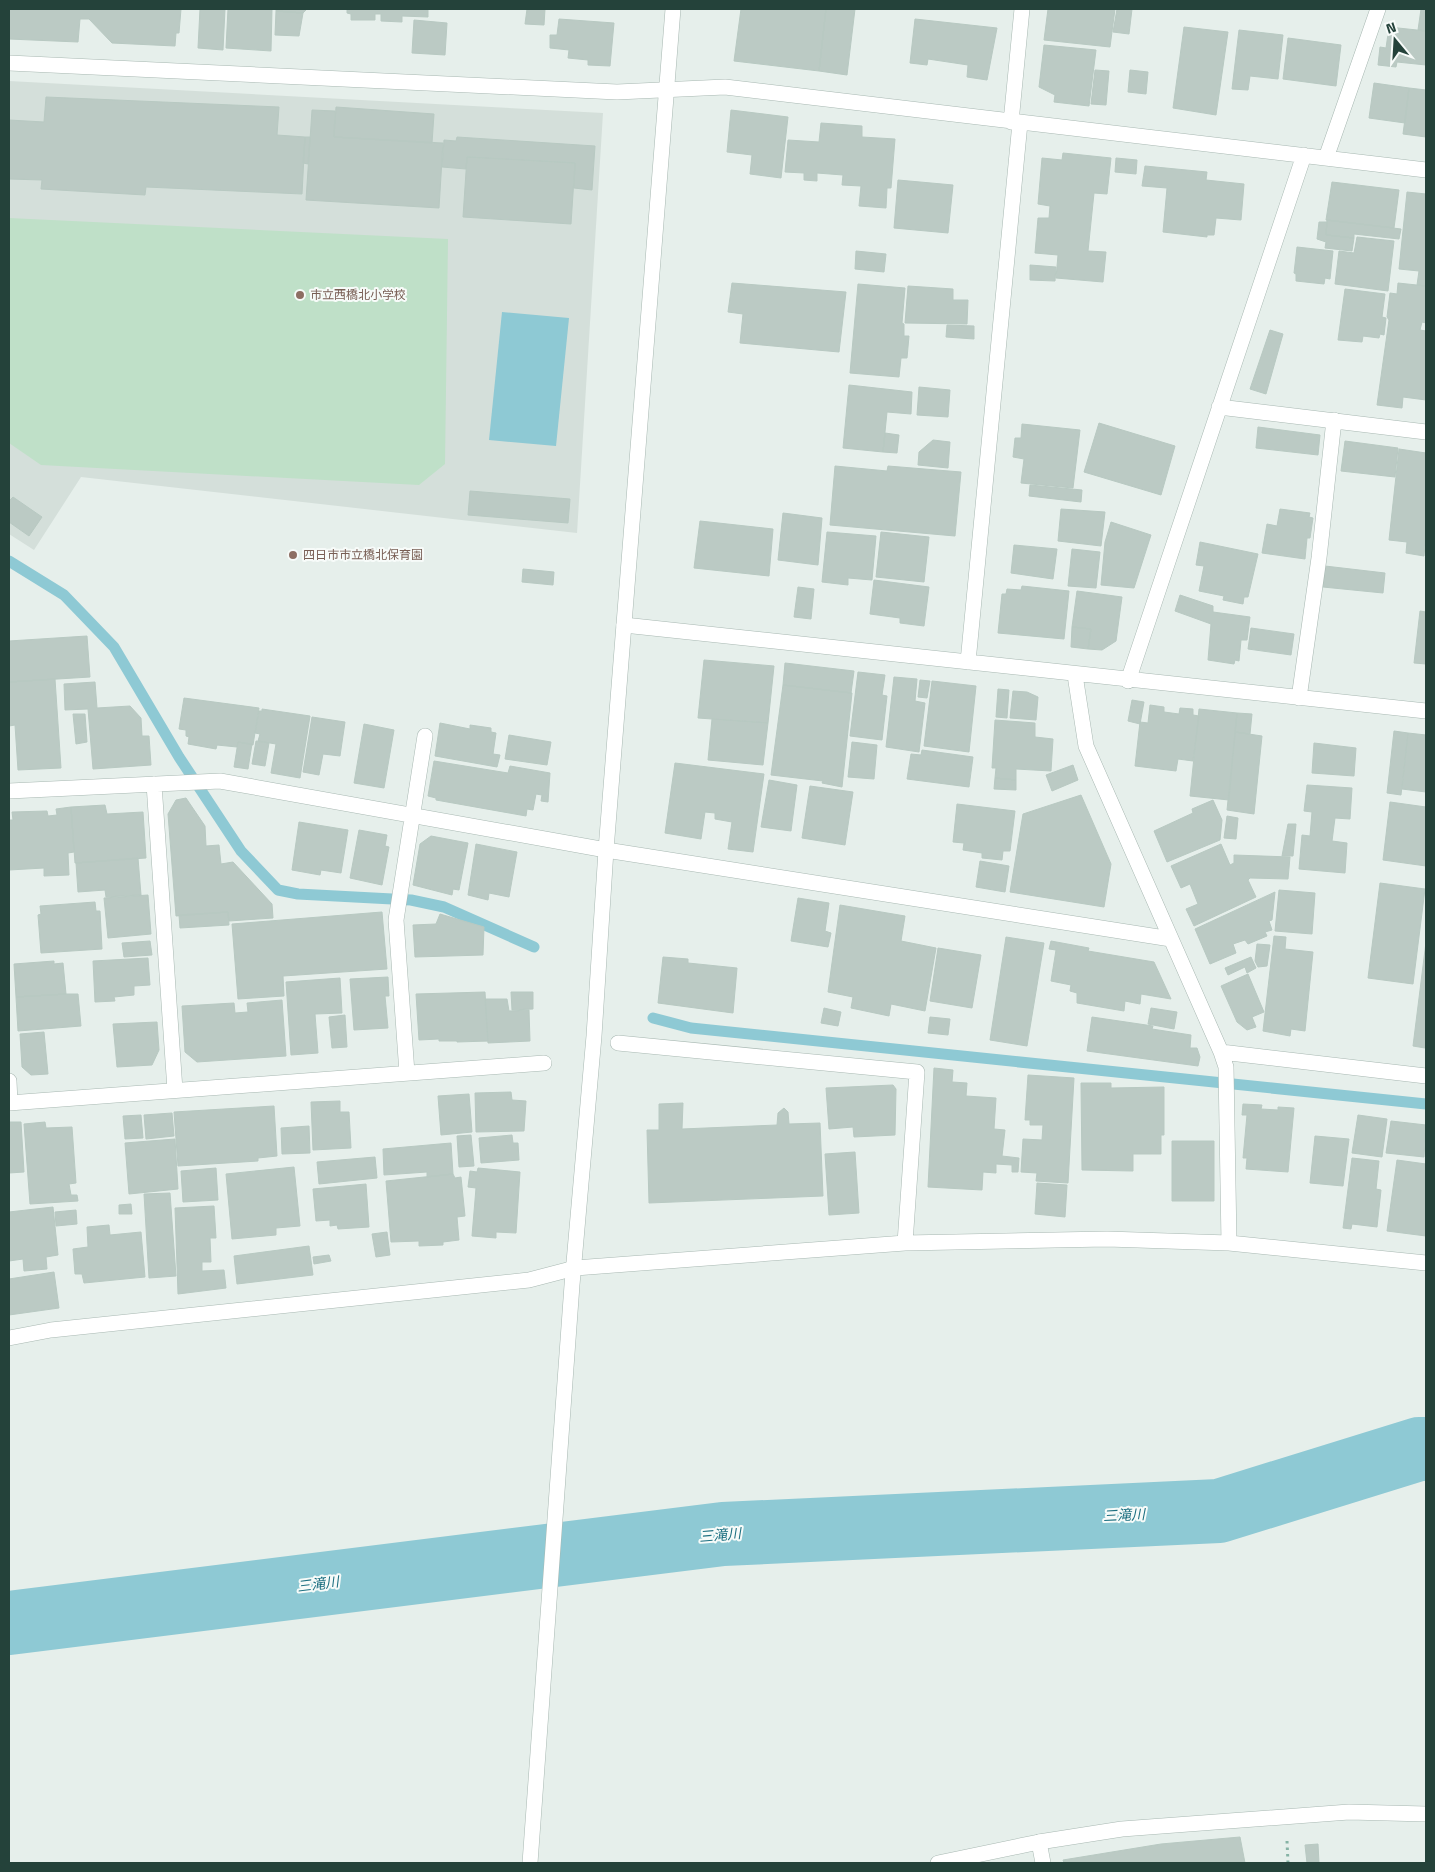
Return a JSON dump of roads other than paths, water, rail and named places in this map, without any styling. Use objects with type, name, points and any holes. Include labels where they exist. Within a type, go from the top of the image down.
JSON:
[{"type":"street","points":[[530,1863],[572,1285],[594,1036],[606,850],[673,9]]},
{"type":"street","points":[[968,662],[1016,123],[1022,9]]},
{"type":"street","points":[[1326,158],[1378,9]]},
{"type":"street","points":[[9,63],[617,92],[726,87],[1016,123],[1426,170]]},
{"type":"street","points":[[1128,681],[1218,407],[1304,155]]},
{"type":"street","points":[[1218,407],[1426,432]]},
{"type":"street","points":[[1299,698],[1323,521],[1334,420]]},
{"type":"street","points":[[624,626],[968,662],[1128,681],[1426,711]]},
{"type":"street","points":[[1075,675],[1086,746],[1226,1067],[1229,1243]]},
{"type":"street","points":[[407,1073],[396,920],[425,736]]},
{"type":"street","points":[[9,791],[220,781],[606,850],[1171,939]]},
{"type":"street","points":[[161,784],[175,1090]]},
{"type":"street","points":[[618,1043],[917,1072],[905,1243]]},
{"type":"street","points":[[1221,1052],[1426,1076]]},
{"type":"street","points":[[9,1081],[10,1103],[544,1063]]},
{"type":"street","points":[[9,1338],[71,1328],[529,1280],[575,1268],[905,1243],[1107,1239],[1229,1243],[1426,1263]]},
{"type":"street","points":[[938,1863],[1039,1842],[1122,1829],[1286,1815],[1349,1812],[1426,1814]]},
{"type":"street","points":[[1039,1842],[1043,1863]]},
{"type":"water","points":[[502,312],[569,318],[556,446],[489,440]]},
{"type":"waterway","points":[[9,561],[64,595],[114,647],[179,757],[241,851],[278,890],[298,894],[411,900],[444,907],[534,947]]},
{"type":"waterway","points":[[653,1018],[691,1028],[1426,1104]]},
{"type":"waterway","name":"三滝川","points":[[9,1623],[723,1534],[1219,1511],[1419,1449],[1426,1449]]},
{"type":"place","name":"市立西橋北小学校","points":[[300,295]]},
{"type":"place","name":"四日市市立橋北保育園","points":[[293,555]]}]
